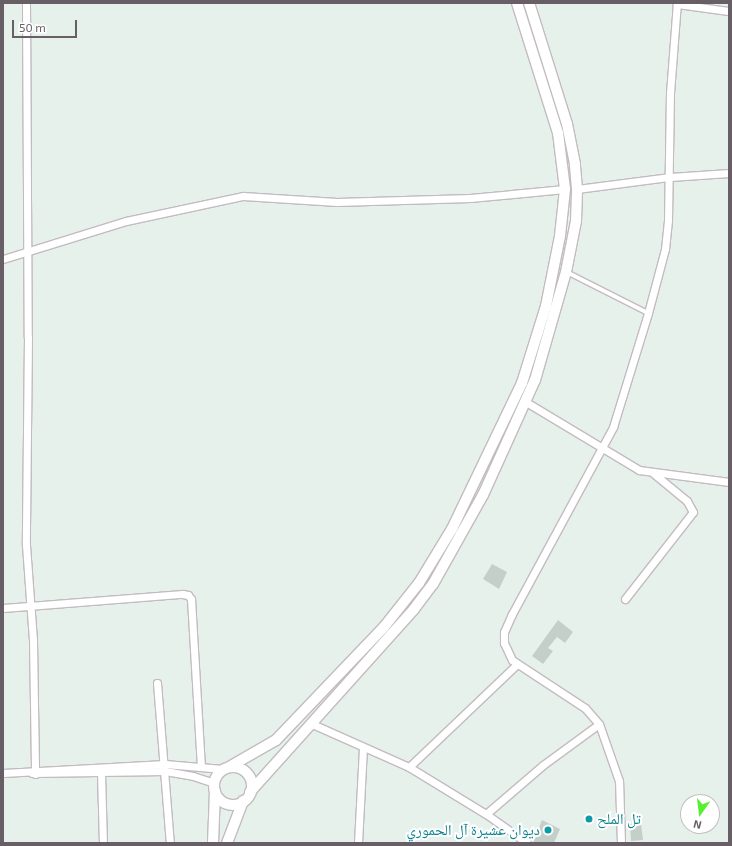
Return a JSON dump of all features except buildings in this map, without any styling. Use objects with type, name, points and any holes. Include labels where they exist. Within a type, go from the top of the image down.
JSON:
[{"type":"main road","points":[[213,843],[214,787],[226,768],[270,744],[312,704],[384,627],[419,583],[440,551],[511,409],[532,353],[546,306],[560,236],[565,189],[558,133],[517,3]]},
{"type":"main road","points":[[228,843],[243,801],[250,792],[310,723],[409,614],[433,584],[470,520],[526,402],[553,325],[566,272],[576,221],[577,189],[576,164],[567,124],[529,3]]},
{"type":"main road","points":[[226,768],[240,769],[248,776],[250,792]]},
{"type":"main road","points":[[214,787],[224,802],[234,804],[243,801]]},
{"type":"street","points":[[26,3],[26,251],[28,338],[26,545],[31,605],[33,772]]},
{"type":"street","points":[[621,843],[618,781],[599,724],[585,708],[517,664],[505,650],[504,643],[507,625],[602,450],[618,416],[648,313],[666,240],[670,177],[670,93],[677,3],[729,11]]},
{"type":"street","points":[[577,189],[670,177],[729,173]]},
{"type":"street","points":[[3,259],[126,221],[243,196],[353,201],[497,197],[565,189]]},
{"type":"street","points":[[526,402],[602,450],[639,470],[729,482]]},
{"type":"street","points":[[625,599],[693,512],[687,501],[653,473]]},
{"type":"street","points":[[3,608],[182,594],[188,595],[191,599],[201,766]]},
{"type":"street","points":[[409,767],[517,664]]},
{"type":"street","points":[[157,683],[170,843]]},
{"type":"street","points":[[310,723],[409,767],[486,814],[526,843]]},
{"type":"street","points":[[486,814],[543,765],[599,724]]},
{"type":"street","points":[[358,843],[362,747]]},
{"type":"street","points":[[3,773],[201,766],[226,768]]},
{"type":"street","points":[[33,772],[102,773],[165,767],[193,776],[214,787]]},
{"type":"street","points":[[102,773],[103,843]]},
{"type":"lane","points":[[566,272],[648,313]]},
{"type":"place","name":"تل الملح","points":[[589,819]]},
{"type":"place","name":"ديوان عشيرة آل الحموري","points":[[548,830]]}]
